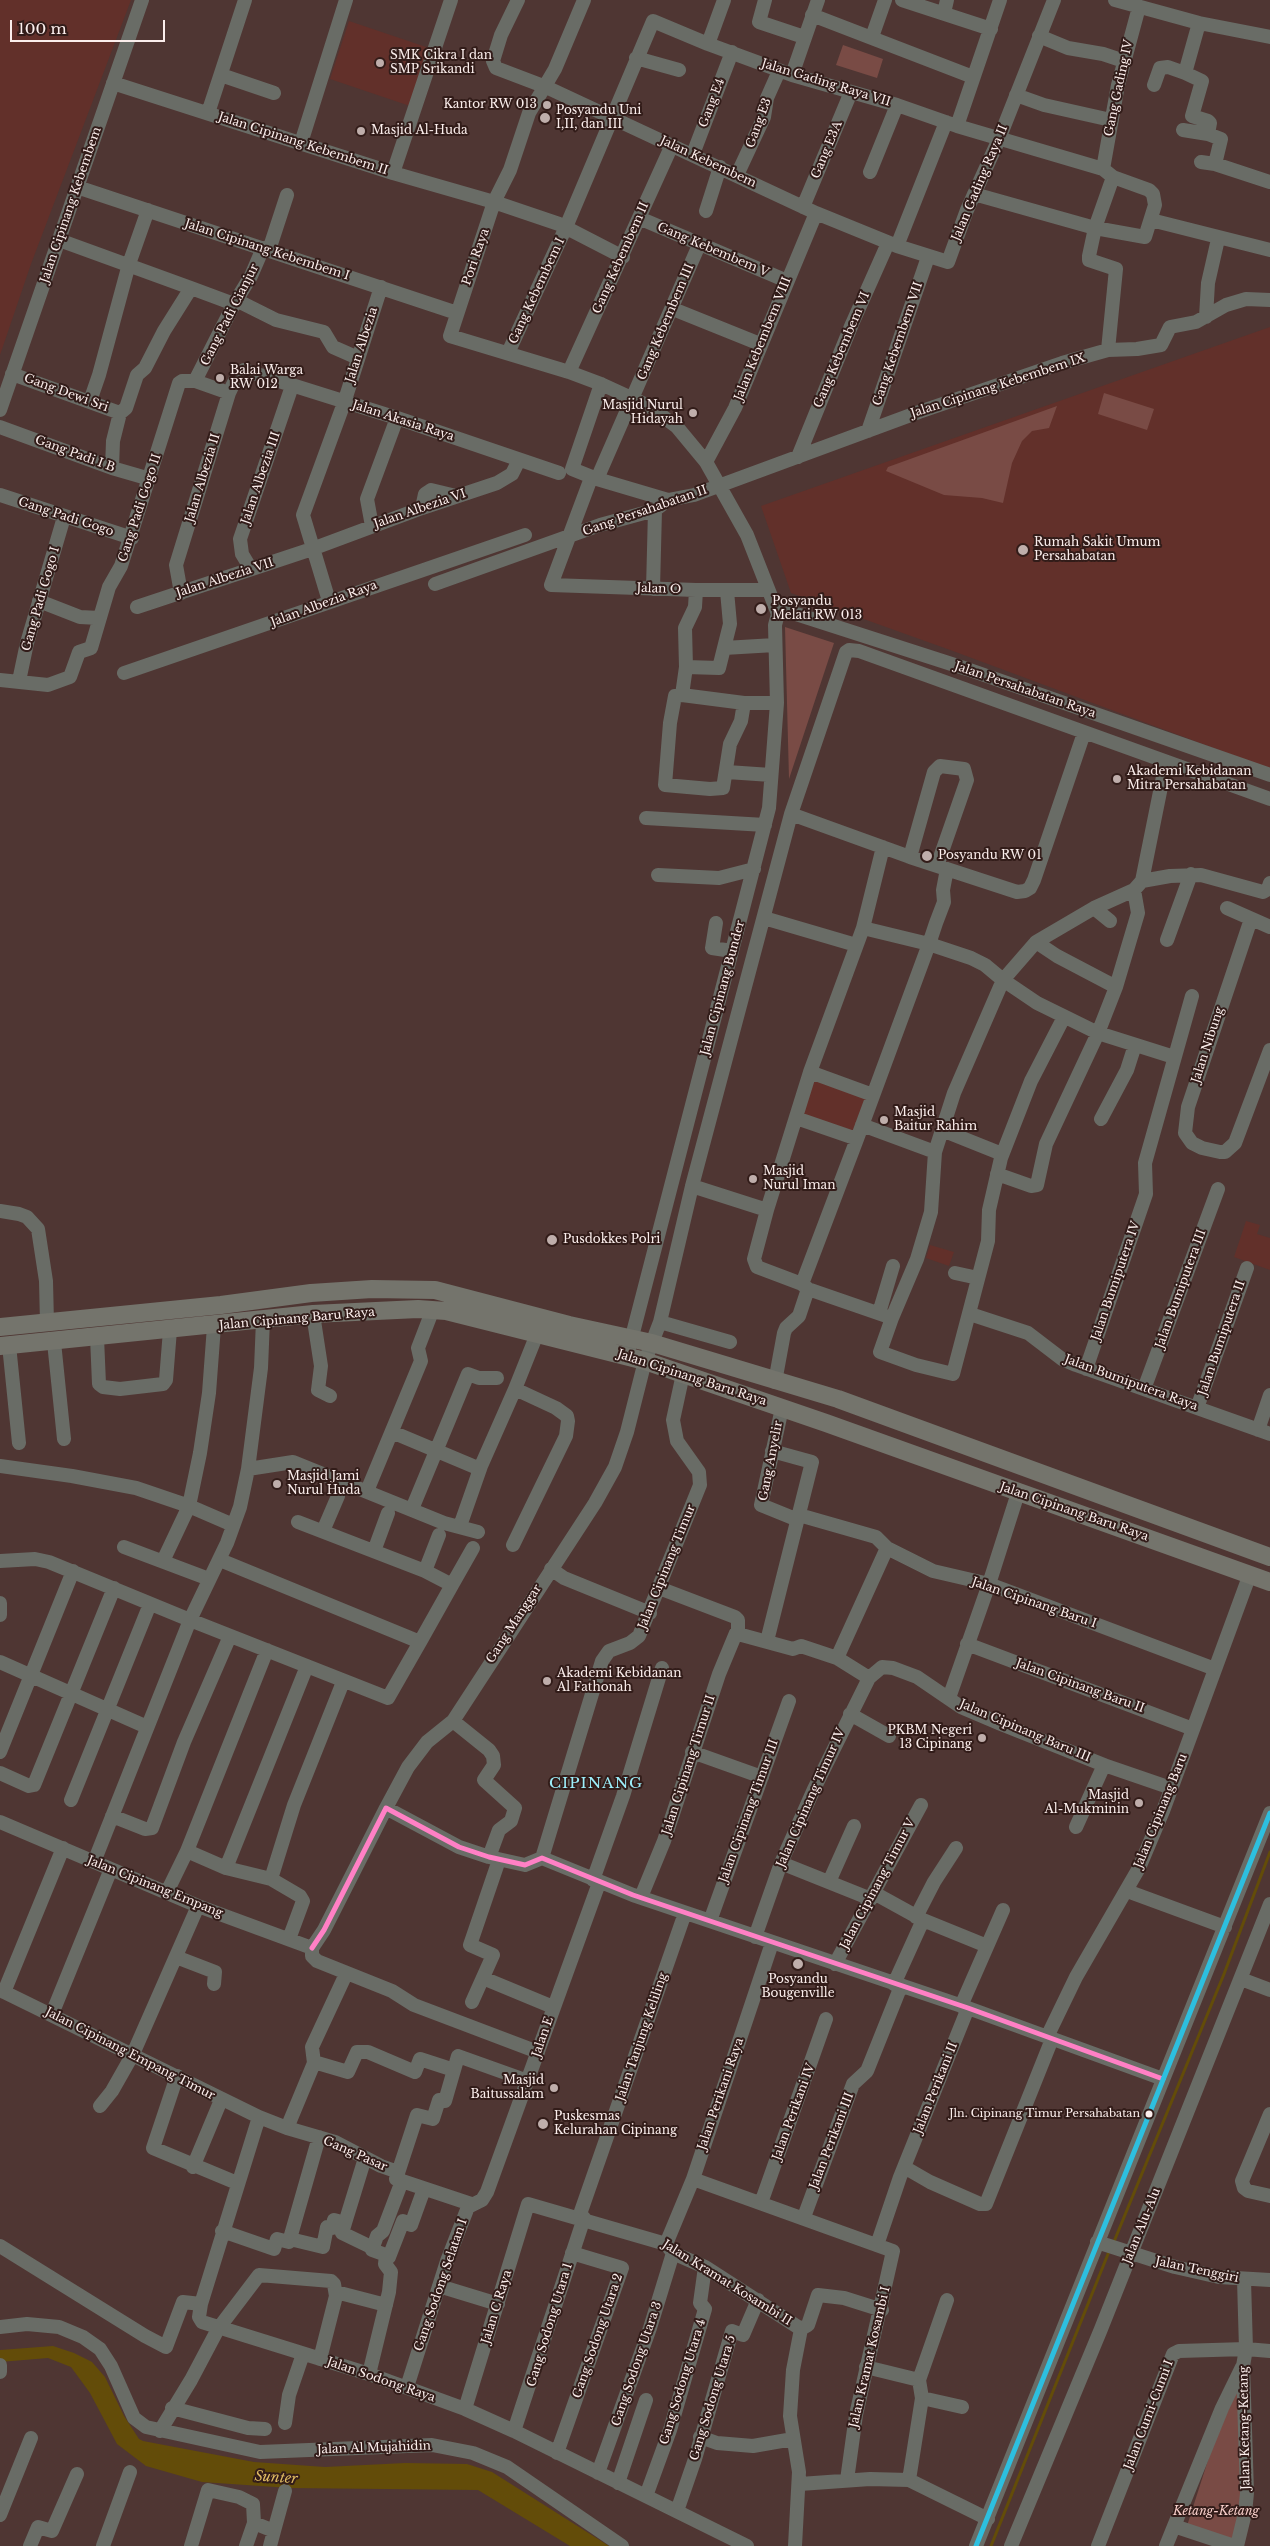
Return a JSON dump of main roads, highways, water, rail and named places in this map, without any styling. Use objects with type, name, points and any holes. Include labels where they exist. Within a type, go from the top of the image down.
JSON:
[{"type":"main road","name":"Jalan Cipinang Baru Raya","points":[[0,1327],[198,1308],[353,1290],[436,1290],[652,1343],[775,1382],[838,1399],[1270,1557]]},
{"type":"main road","points":[[198,1308],[212,1326],[221,1305]]},
{"type":"main road","name":"Jalan Cipinang Baru Raya","points":[[4,1346],[212,1326],[313,1314],[433,1309],[457,1313],[645,1361],[1270,1582]]},
{"type":"water","name":"Sunter","points":[[53,2346],[92,2362],[105,2377],[124,2416],[139,2439],[143,2441],[254,2462],[325,2467],[405,2463],[467,2464],[492,2472],[609,2546],[570,2546],[478,2490],[290,2488],[202,2482],[146,2466],[117,2444],[90,2393],[71,2367],[48,2358],[0,2362],[0,2350]]},
{"type":"waterway","points":[[1113,2244],[1224,1974],[1270,1852]]},
{"type":"waterway","points":[[991,2546],[1110,2249]]},
{"type":"place","name":"SMK Cikra I dan SMP Srikandi","points":[[380,63]]},
{"type":"place","name":"Kantor RW 013","points":[[547,105]]},
{"type":"place","name":"Posyandu Uni I,II, dan III","points":[[545,118]]},
{"type":"place","name":"Masjid Al-Huda","points":[[361,131]]},
{"type":"place","name":"Balai Warga RW 012","points":[[220,378]]},
{"type":"place","name":"Masjid Nurul Hidayah","points":[[693,413]]},
{"type":"place","name":"Rumah Sakit Umum Persahabatan","points":[[1023,550]]},
{"type":"place","name":"Posyandu Melati RW 013","points":[[761,609]]},
{"type":"place","name":"Akademi Kebidanan Mitra Persahabatan","points":[[1117,779]]},
{"type":"place","name":"Posyandu RW 01","points":[[927,856]]},
{"type":"place","name":"Masjid Baitur Rahim","points":[[884,1120]]},
{"type":"place","name":"Masjid Nurul Iman","points":[[753,1179]]},
{"type":"place","name":"Pusdokkes Polri","points":[[552,1240]]},
{"type":"place","name":"Masjid Jami Nurul Huda","points":[[277,1484]]},
{"type":"place","name":"Akademi Kebidanan Al Fathonah","points":[[547,1681]]},
{"type":"place","name":"PKBM Negeri 13 Cipinang","points":[[982,1738]]},
{"type":"place","name":"Masjid Al-Mukminin","points":[[1139,1803]]},
{"type":"place","name":"Posyandu Bougenville","points":[[798,1964]]},
{"type":"place","name":"Masjid Baitussalam","points":[[554,2088]]},
{"type":"place","name":"Jln. Cipinang Timur Persahabatan","points":[[1149,2114]]},
{"type":"place","name":"Puskesmas Kelurahan Cipinang","points":[[543,2124]]},
{"type":"district","name":"CIPINANG","points":[[596,1784]]},
{"type":"park label","name":"Ketang-Ketang","points":[[1216,2512]]}]
